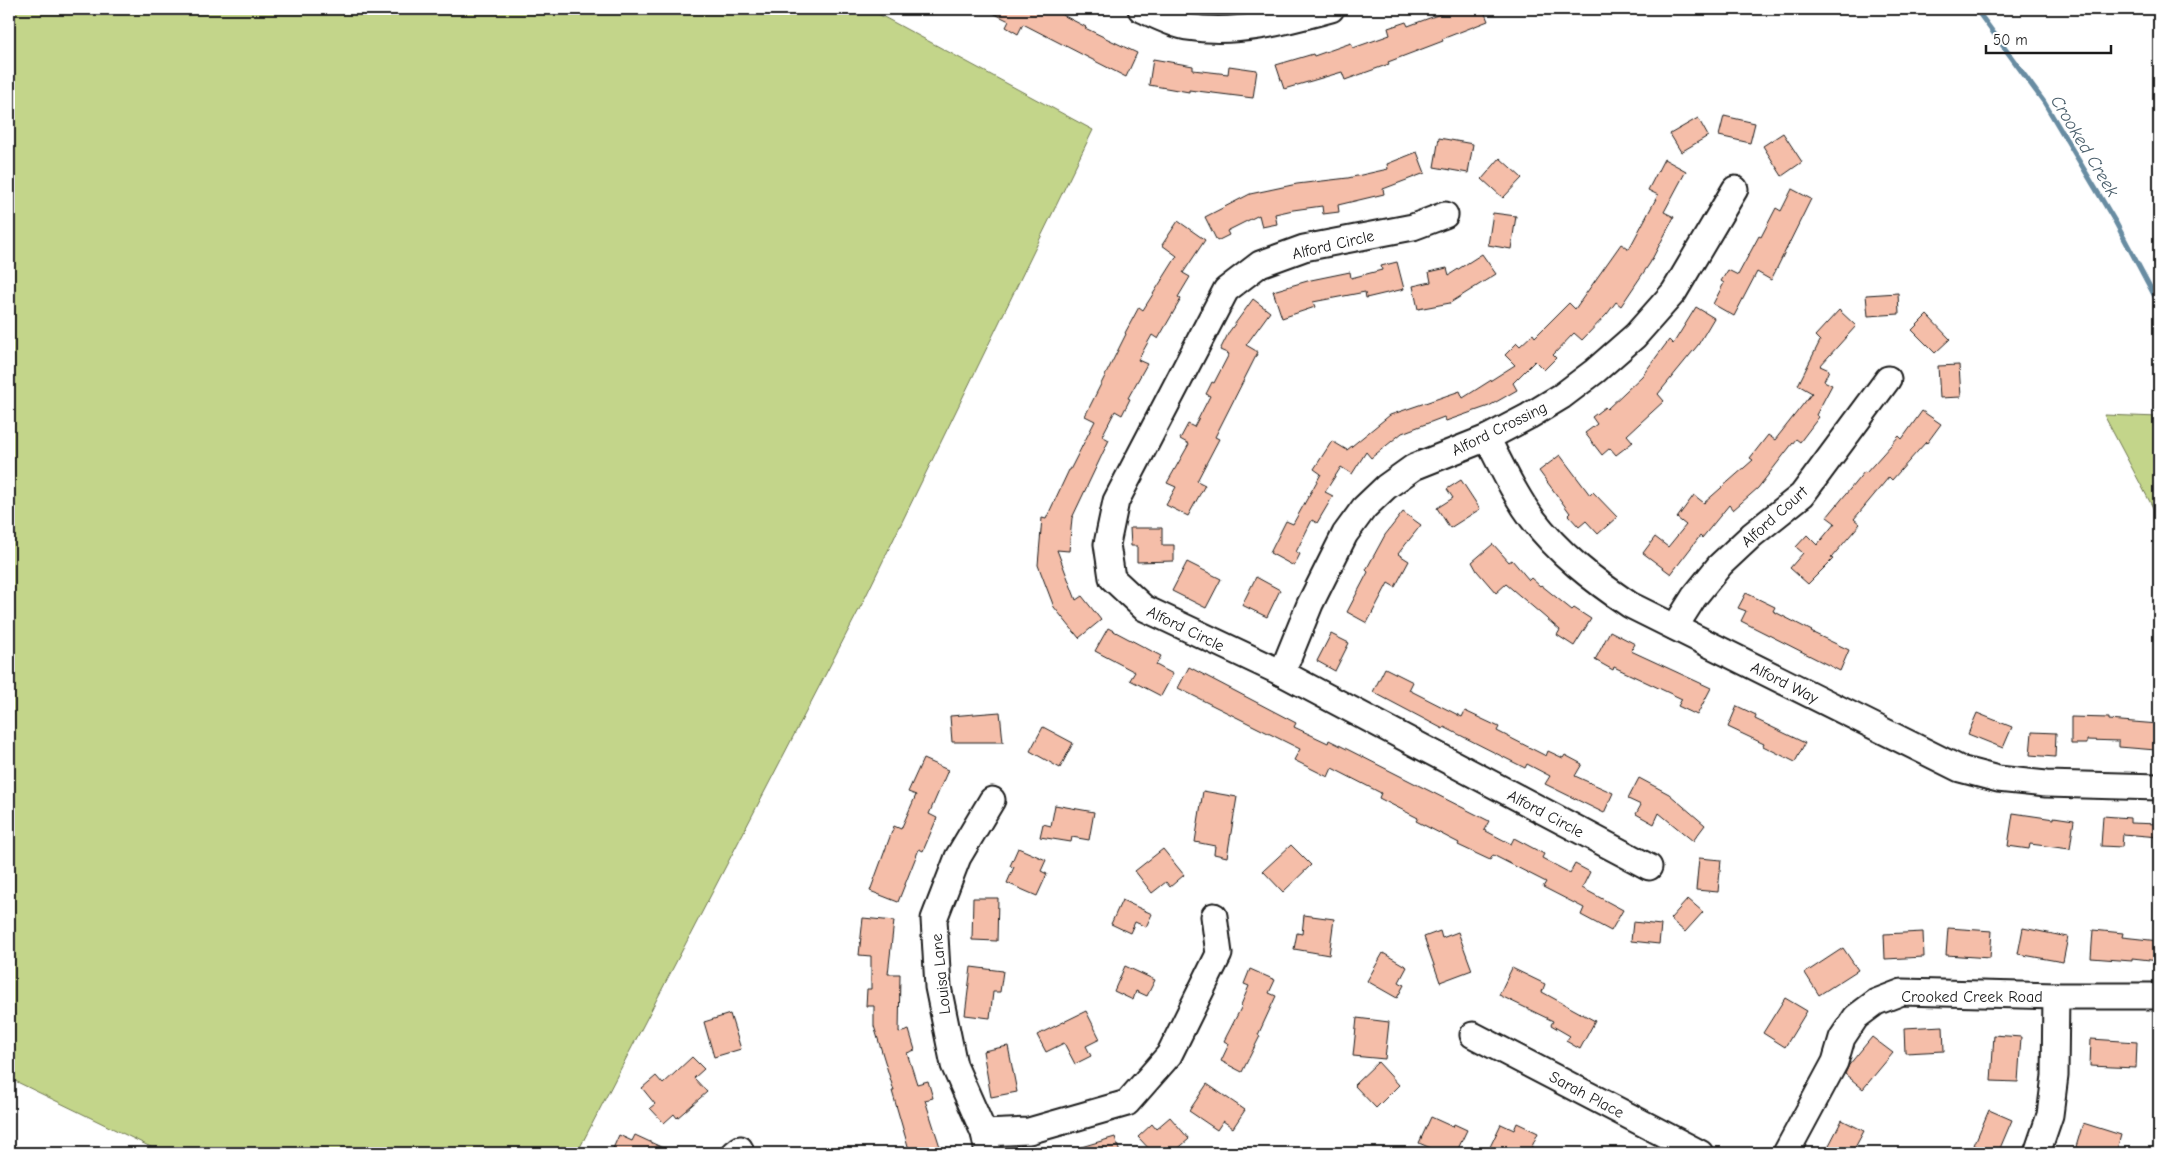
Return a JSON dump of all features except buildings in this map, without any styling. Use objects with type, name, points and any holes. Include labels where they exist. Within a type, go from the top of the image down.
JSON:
[{"type":"street","points":[[1141,9],[1186,27],[1242,29],[1292,20],[1331,9]]},
{"type":"street","name":"Alford Crossing","points":[[1282,674],[1310,604],[1345,534],[1364,508],[1386,487],[1414,467],[1487,438],[1562,396],[1635,336],[1674,292],[1735,189]]},
{"type":"street","name":"Alford Circle","points":[[1445,215],[1413,227],[1304,248],[1260,264],[1226,290],[1116,501],[1107,544],[1112,578],[1144,608],[1282,674],[1649,867]]},
{"type":"street","name":"Alford Court","points":[[1675,627],[1694,597],[1720,565],[1752,535],[1802,494],[1888,379]]},
{"type":"street","name":"Alford Way","points":[[1487,438],[1531,517],[1557,548],[1595,582],[1630,605],[1960,769],[1998,779],[2046,784],[2159,787]]},
{"type":"street","name":"Louisa Lane","points":[[986,1143],[954,1065],[938,987],[934,919],[958,857],[992,800]]},
{"type":"street","points":[[986,1143],[1127,1103],[1169,1055],[1219,954],[1214,916]]},
{"type":"street","name":"Crooked Creek Road","points":[[1786,1153],[1835,1062],[1842,1038],[1856,1017],[1876,1002],[1902,992],[2056,996],[2159,996]]},
{"type":"street","points":[[2037,1153],[2050,1115],[2055,1076],[2056,996]]},
{"type":"street","name":"Sarah Place","points":[[1473,1035],[1700,1153]]},
{"type":"green space","points":[[9,9],[869,9],[1093,130],[862,604],[577,1153],[163,1153],[9,1078]]},
{"type":"green space","points":[[2104,415],[2159,417],[2159,519]]},
{"type":"waterway","name":"Crooked Creek","points":[[1976,9],[2044,102],[2116,223],[2159,304]]}]
